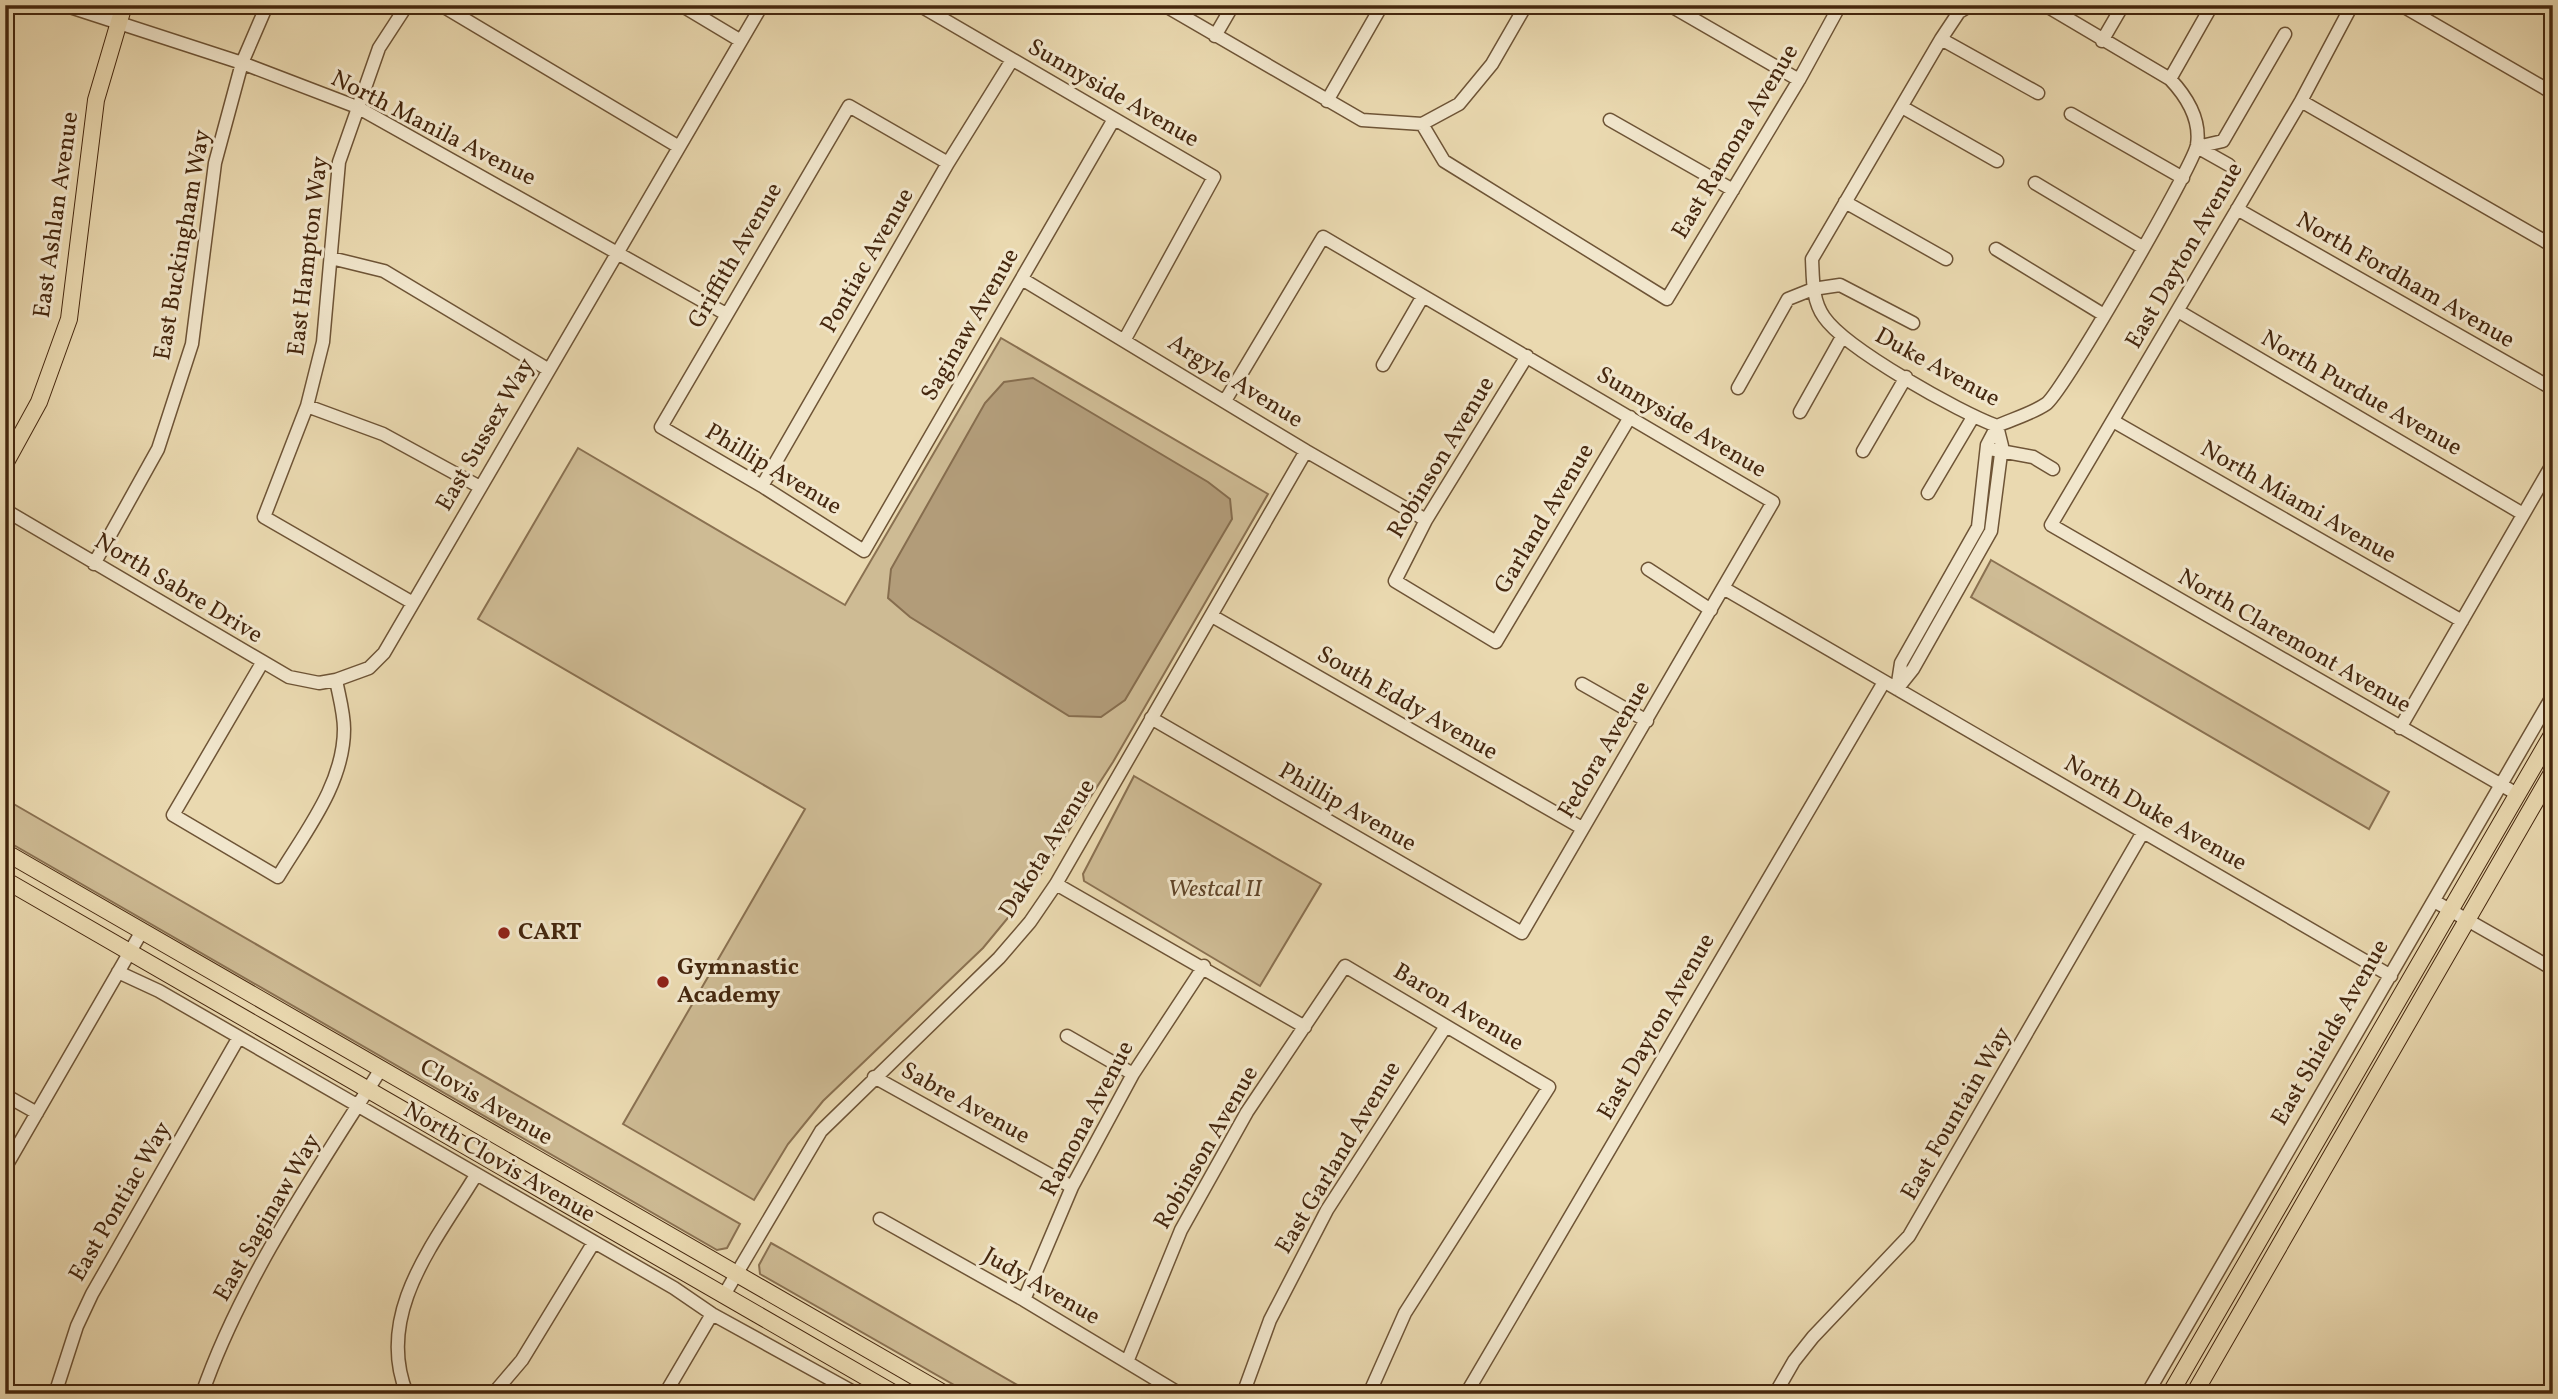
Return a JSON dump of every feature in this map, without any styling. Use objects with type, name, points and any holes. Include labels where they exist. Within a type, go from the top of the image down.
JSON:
[{"type":"main road","name":"East Ashlan Avenue","points":[[5,464],[11,438],[39,402],[69,319],[96,100],[124,5]]},
{"type":"main road","name":"East Shields Avenue","points":[[2175,1392],[2553,733]]},
{"type":"main road","points":[[2194,1394],[2553,771]]},
{"type":"main road","name":"Clovis Avenue","points":[[5,852],[945,1394]]},
{"type":"main road","name":"Clovis Avenue","points":[[5,880],[724,1295],[873,1388],[895,1394]]},
{"type":"street","name":"North Manila Avenue","points":[[64,5],[242,63],[357,107],[618,251],[726,314]]},
{"type":"street","name":"East Buckingham Way","points":[[94,564],[158,449],[192,344],[215,163],[242,63],[267,5]]},
{"type":"street","name":"East Hampton Way","points":[[407,5],[379,48],[339,162],[323,342],[307,406],[264,517],[413,603]]},
{"type":"street","points":[[441,5],[679,147]]},
{"type":"street","points":[[681,5],[741,41]]},
{"type":"street","name":"East Sussex Way","points":[[336,680],[358,674],[378,660],[762,5]]},
{"type":"street","name":"Sunnyside Avenue","points":[[919,5],[934,9],[1012,60],[1214,177],[1125,339]]},
{"type":"street","points":[[1164,5],[1362,120],[1422,124],[1459,104],[1492,64],[1526,5]]},
{"type":"street","points":[[1215,36],[1233,5]]},
{"type":"street","points":[[1327,101],[1382,5]]},
{"type":"street","name":"East Ramona Avenue","points":[[1422,124],[1444,161],[1667,299],[1799,80],[1839,5]]},
{"type":"street","name":"Duke Avenue","points":[[1971,5],[1959,12],[1941,39],[1812,259],[1813,289],[1822,315],[1842,337],[1973,417],[1997,426],[2048,403],[2104,315],[2183,178],[2197,147]]},
{"type":"street","points":[[2045,5],[2170,79],[2185,95],[2198,124],[2197,147]]},
{"type":"street","points":[[2102,41],[2123,5]]},
{"type":"street","points":[[2170,79],[2212,5]]},
{"type":"street","name":"East Dayton Avenue","points":[[2050,525],[2301,101],[2352,5]]},
{"type":"street","points":[[2401,5],[2553,93]]},
{"type":"street","points":[[1671,6],[1799,80]]},
{"type":"street","points":[[2197,147],[2224,141],[2285,34]]},
{"type":"street","points":[[1941,39],[2038,93]]},
{"type":"street","name":"Pontiac Avenue","points":[[762,486],[948,163],[1012,60]]},
{"type":"street","points":[[2301,101],[2553,246]]},
{"type":"street","name":"Griffith Avenue","points":[[661,427],[849,106],[948,163]]},
{"type":"street","points":[[1902,107],[1997,160]]},
{"type":"street","points":[[2071,114],[2183,178]]},
{"type":"street","name":"Saginaw Avenue","points":[[864,551],[1114,118]]},
{"type":"street","points":[[1609,120],[1733,190]]},
{"type":"street","points":[[2197,147],[2229,165]]},
{"type":"street","points":[[2035,183],[2142,247]]},
{"type":"street","points":[[1845,202],[1945,259]]},
{"type":"street","name":"North Fordham Avenue","points":[[2236,209],[2553,389]]},
{"type":"street","name":"Sunnyside Avenue","points":[[1225,401],[1323,237],[1773,502],[1725,589]]},
{"type":"street","points":[[1996,248],[2104,315]]},
{"type":"street","points":[[331,258],[384,271],[549,370]]},
{"type":"street","name":"Argyle Avenue","points":[[1022,279],[1125,339],[1306,452],[1426,520]]},
{"type":"street","points":[[1738,388],[1788,299],[1813,289],[1840,285],[1913,323]]},
{"type":"street","points":[[1382,365],[1423,296]]},
{"type":"street","name":"North Purdue Avenue","points":[[2178,311],[2523,514]]},
{"type":"street","points":[[1800,412],[1842,337]]},
{"type":"street","name":"Robinson Avenue","points":[[1395,582],[1426,520],[1527,356]]},
{"type":"street","points":[[1863,452],[1906,377]]},
{"type":"street","points":[[307,406],[383,434],[480,487]]},
{"type":"street","name":"Garland Avenue","points":[[1395,582],[1496,642],[1630,417]]},
{"type":"street","points":[[1928,493],[1973,417]]},
{"type":"street","name":"North Miami Avenue","points":[[2113,421],[2462,621]]},
{"type":"street","points":[[1897,690],[1913,669],[1991,531],[1997,426]]},
{"type":"street","name":"Phillip Avenue","points":[[661,427],[762,486],[864,551]]},
{"type":"street","points":[[1994,450],[2033,457],[2053,469]]},
{"type":"street","name":"Dakota Avenue","points":[[724,1295],[821,1131],[999,958],[1030,922],[1056,884],[1306,452]]},
{"type":"street","points":[[2400,728],[2553,463]]},
{"type":"street","name":"North Sabre Drive","points":[[5,510],[262,663],[303,681],[336,680]]},
{"type":"street","name":"North Claremont Avenue","points":[[2050,525],[2517,794]]},
{"type":"street","points":[[1648,569],[1711,610]]},
{"type":"street","points":[[1725,589],[1884,682]]},
{"type":"street","name":"Fedora Avenue","points":[[1521,933],[1725,589]]},
{"type":"street","name":"South Eddy Avenue","points":[[1212,616],[1582,828]]},
{"type":"street","points":[[262,663],[173,816],[278,877],[333,784],[339,765],[344,728],[336,680]]},
{"type":"street","name":"East Dayton Avenue","points":[[1466,1394],[1884,682]]},
{"type":"street","name":"North Duke Avenue","points":[[1884,682],[2391,976]]},
{"type":"street","points":[[1582,684],[1647,721]]},
{"type":"street","name":"East Shields Avenue","points":[[2147,1394],[2553,695]]},
{"type":"street","name":"Phillip Avenue","points":[[1152,718],[1521,933]]},
{"type":"street","name":"East Fountain Way","points":[[1775,1394],[1794,1361],[1813,1337],[1909,1236],[2143,832]]},
{"type":"street","points":[[1056,884],[1204,966],[1305,1027]]},
{"type":"street","points":[[2434,901],[2553,970]]},
{"type":"street","points":[[5,1168],[142,930]]},
{"type":"street","name":"Ramona Avenue","points":[[1024,1300],[1072,1188],[1133,1074],[1204,966]]},
{"type":"street","name":"Robinson Avenue","points":[[1127,1362],[1181,1230],[1247,1112],[1345,966]]},
{"type":"street","name":"Baron Avenue","points":[[1345,966],[1549,1087],[1405,1313],[1369,1394]]},
{"type":"street","name":"North Clovis Avenue","points":[[118,972],[159,990],[594,1242],[712,1314],[857,1394]]},
{"type":"street","name":"East Garland Avenue","points":[[1243,1394],[1270,1320],[1327,1210],[1446,1026]]},
{"type":"street","points":[[1067,1035],[1133,1074]]},
{"type":"street","name":"East Pontiac Way","points":[[55,1394],[77,1326],[92,1294],[239,1037]]},
{"type":"street","name":"East Saginaw Way","points":[[202,1394],[227,1332],[257,1273],[381,1069]]},
{"type":"street","name":"Sabre Avenue","points":[[874,1077],[1072,1188]]},
{"type":"street","points":[[5,1095],[37,1113]]},
{"type":"street","points":[[407,1394],[397,1365],[396,1346],[400,1316],[408,1288],[476,1175]]},
{"type":"street","name":"Judy Avenue","points":[[880,1220],[1024,1300],[1181,1394]]},
{"type":"street","points":[[494,1394],[522,1360],[594,1242]]},
{"type":"street","points":[[665,1394],[712,1314]]},
{"type":"green space","points":[[1001,338],[1268,494],[1113,762],[1030,891],[983,948],[823,1101],[788,1144],[754,1200],[623,1124],[805,809],[478,619],[578,448],[845,605]]},
{"type":"green space","points":[[1991,560],[2389,792],[2369,829],[1971,597]]},
{"type":"green space","name":"Westcal II","points":[[1134,776],[1321,884],[1260,986],[1084,881],[1083,874]]},
{"type":"green space","points":[[5,799],[740,1224],[727,1248],[717,1250],[5,840]]},
{"type":"green space","points":[[771,1243],[1033,1394],[970,1394],[760,1274],[759,1265]]},
{"type":"shaded area","points":[[1033,378],[1208,482],[1230,499],[1232,519],[1125,700],[1101,717],[1069,716],[910,617],[888,598],[891,569],[985,403],[1004,382]]},
{"type":"place","name":"CART","points":[[504,933]]},
{"type":"place","name":"Gymnastic Academy","points":[[663,982]]}]
